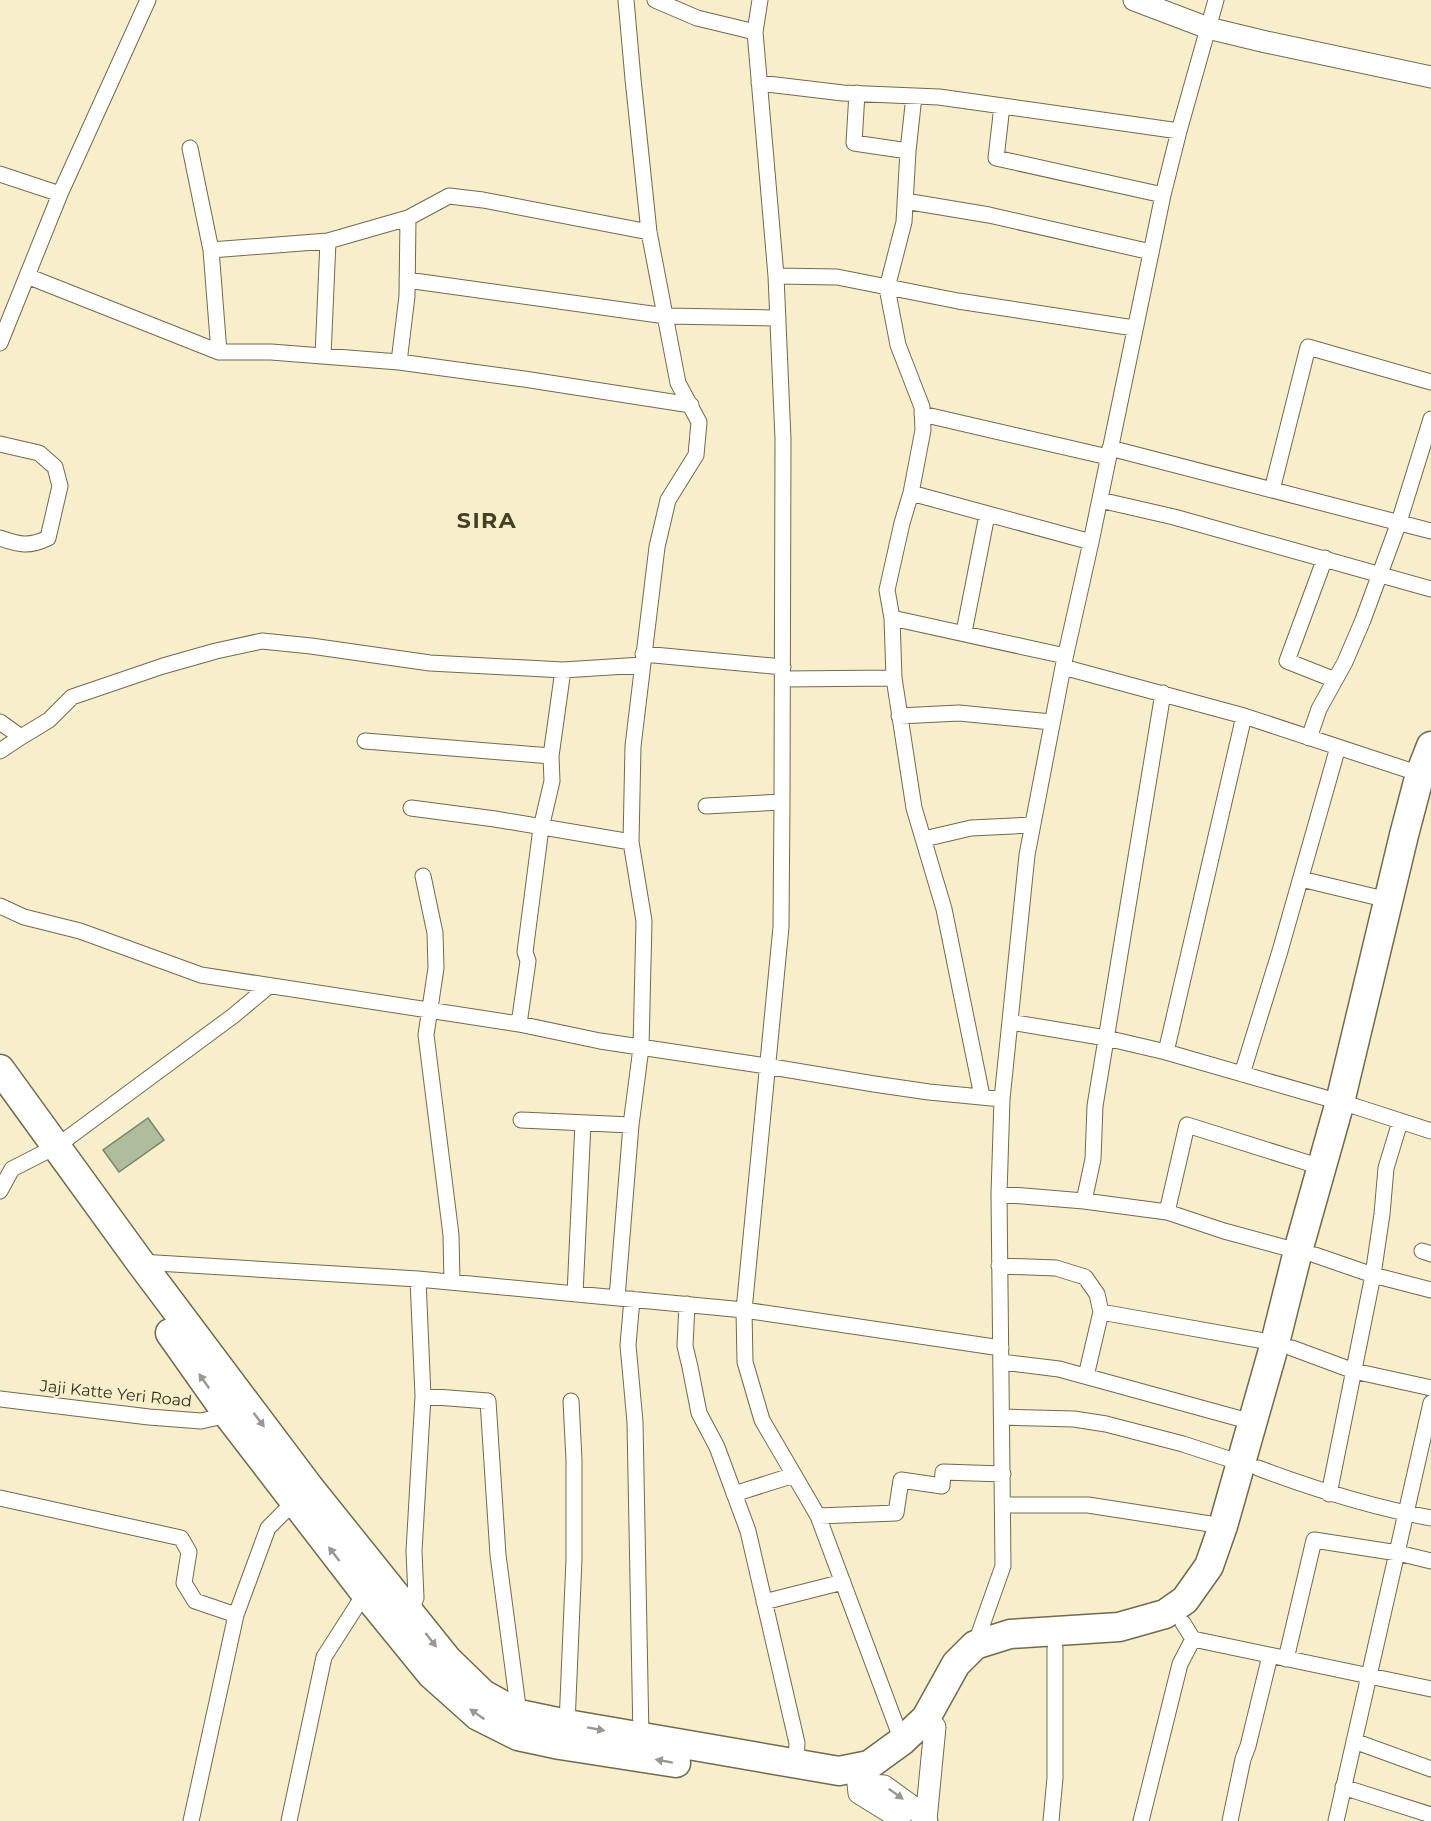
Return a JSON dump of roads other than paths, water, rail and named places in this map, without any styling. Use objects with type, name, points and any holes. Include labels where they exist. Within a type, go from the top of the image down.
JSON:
[{"type":"highway","points":[[1306,1253],[1321,1167],[1348,1105],[1388,900],[1420,774],[1431,746]]},
{"type":"highway","points":[[0,1099],[48,1151],[140,1262],[309,1487],[447,1659],[483,1694],[519,1714],[567,1724],[839,1771],[868,1765],[902,1741],[926,1718],[956,1664],[975,1645],[1010,1634],[1119,1627],[1165,1614],[1185,1600],[1209,1566],[1223,1526],[1249,1466],[1431,802]]},
{"type":"highway","points":[[0,1069],[48,1151],[126,1271],[228,1416],[294,1502],[431,1674],[478,1716],[518,1736],[819,1788],[858,1784],[912,1750],[940,1722],[969,1676],[985,1661],[1014,1652],[1121,1644],[1173,1630],[1188,1631],[1198,1612],[1225,1575],[1240,1531],[1249,1466],[1252,1422],[1283,1346]]},
{"type":"main road","points":[[1134,0],[1208,28],[1431,77]]},
{"type":"main road","points":[[926,1821],[935,1727]]},
{"type":"main road","points":[[900,1821],[859,1793],[858,1784],[884,1786],[926,1821]]},
{"type":"street","points":[[0,343],[60,194],[148,0]]},
{"type":"street","points":[[626,0],[649,232],[678,383],[699,422],[696,454],[668,500],[657,547],[633,746],[631,842],[644,921],[641,1048],[631,1125],[625,1298],[634,1422],[641,1737]]},
{"type":"street","points":[[655,0],[697,18],[756,32]]},
{"type":"street","points":[[760,0],[756,32],[776,276],[783,439],[781,927],[744,1310],[745,1362],[762,1420],[818,1516],[902,1741]]},
{"type":"street","points":[[975,1645],[1003,1566],[1002,1355],[999,1266],[1002,1099],[1027,855],[1064,661],[1163,195],[1216,0]]},
{"type":"street","points":[[759,83],[856,93],[939,97],[1179,131]]},
{"type":"street","points":[[856,93],[854,143],[908,151]]},
{"type":"street","points":[[914,96],[904,222],[887,288],[898,345],[922,407],[923,430],[888,590],[892,618],[894,678],[914,808],[944,909],[982,1096]]},
{"type":"street","points":[[1002,106],[996,158],[1163,195]]},
{"type":"street","points":[[190,148],[210,250],[219,352]]},
{"type":"street","points":[[0,174],[60,194]]},
{"type":"street","points":[[210,250],[328,241],[408,218],[449,196],[649,232]]},
{"type":"street","points":[[905,201],[989,215],[1151,252]]},
{"type":"street","points":[[399,362],[407,280],[408,218]]},
{"type":"street","points":[[323,356],[328,241]]},
{"type":"street","points":[[27,276],[219,352],[271,352],[399,362],[691,405]]},
{"type":"street","points":[[776,276],[837,278],[958,301],[1134,328]]},
{"type":"street","points":[[407,280],[666,316],[778,318]]},
{"type":"street","points":[[1272,490],[1308,347],[1431,382]]},
{"type":"street","points":[[922,414],[1272,490],[1431,531]]},
{"type":"street","points":[[1309,738],[1319,709],[1363,620],[1400,522],[1431,419]]},
{"type":"street","points":[[0,444],[39,453],[55,467],[60,486],[48,538],[33,545],[0,538]]},
{"type":"street","points":[[911,493],[1091,542]]},
{"type":"street","points":[[1100,500],[1174,517],[1431,589]]},
{"type":"street","points":[[964,632],[987,515]]},
{"type":"street","points":[[1325,558],[1287,661],[1335,680]]},
{"type":"street","points":[[892,618],[964,632],[1064,661],[1244,716],[1420,774]]},
{"type":"street","points":[[0,751],[49,720],[72,697],[216,651],[262,641],[430,663],[563,670],[643,660],[783,673],[894,678]]},
{"type":"street","points":[[519,1024],[528,961],[525,952],[541,828],[552,781],[551,756],[563,670]]},
{"type":"street","points":[[1084,1201],[1093,1159],[1095,1107],[1163,693]]},
{"type":"street","points":[[899,716],[959,713],[1052,722]]},
{"type":"street","points":[[1166,1053],[1244,716]]},
{"type":"street","points":[[0,722],[21,737]]},
{"type":"street","points":[[365,741],[551,756]]},
{"type":"street","points":[[1242,1074],[1338,747]]},
{"type":"street","points":[[706,806],[782,802]]},
{"type":"street","points":[[411,808],[495,819],[631,842]]},
{"type":"street","points":[[924,839],[971,828],[1032,825]]},
{"type":"street","points":[[423,876],[435,933],[436,968],[426,1035],[451,1235],[452,1282]]},
{"type":"street","points":[[1301,879],[1388,900]]},
{"type":"street","points":[[0,906],[24,917],[80,931],[201,975],[519,1024],[641,1048],[929,1092],[1002,1099]]},
{"type":"street","points":[[0,1191],[12,1169],[48,1151],[233,1016],[268,986]]},
{"type":"street","points":[[1010,1022],[1106,1038],[1166,1053],[1431,1131]]},
{"type":"street","points":[[521,1120],[631,1125]]},
{"type":"street","points":[[1329,1494],[1373,1275],[1386,1168],[1400,1122]]},
{"type":"street","points":[[575,1294],[583,1123]]},
{"type":"street","points":[[1167,1212],[1187,1125],[1321,1167]]},
{"type":"street","points":[[999,1194],[1084,1201],[1167,1212],[1224,1231],[1431,1290]]},
{"type":"street","points":[[140,1262],[418,1279],[744,1310],[1002,1355],[1252,1422]]},
{"type":"street","points":[[999,1266],[1056,1268],[1085,1277],[1097,1294],[1101,1312],[1086,1376]]},
{"type":"street","points":[[410,1612],[416,1598],[414,1551],[423,1396],[418,1279]]},
{"type":"street","points":[[687,1304],[684,1346],[699,1413],[717,1447],[748,1531],[796,1743],[796,1764]]},
{"type":"street","points":[[1101,1312],[1283,1346],[1354,1371],[1431,1388]]},
{"type":"street","points":[[423,1396],[488,1401],[498,1555],[519,1714]]},
{"type":"street","name":"Jaji Katte Yeri Road","points":[[0,1399],[180,1419],[201,1420],[228,1416]]},
{"type":"street","points":[[567,1724],[574,1548],[571,1401]]},
{"type":"street","points":[[1336,1821],[1431,1403]]},
{"type":"street","points":[[1002,1416],[1074,1419],[1106,1424],[1183,1444],[1329,1494],[1406,1514],[1431,1518]]},
{"type":"street","points":[[818,1516],[896,1513],[901,1480],[942,1486],[943,1472],[1003,1474]]},
{"type":"street","points":[[734,1494],[794,1475]]},
{"type":"street","points":[[0,1498],[181,1538],[189,1552],[184,1583],[195,1600],[236,1615]]},
{"type":"street","points":[[191,1821],[236,1615],[268,1528],[294,1502]]},
{"type":"street","points":[[1003,1505],[1088,1505],[1223,1526]]},
{"type":"street","points":[[1286,1659],[1314,1540],[1398,1553],[1431,1562]]},
{"type":"street","points":[[764,1602],[843,1581]]},
{"type":"street","points":[[289,1821],[324,1657],[365,1593]]},
{"type":"street","points":[[1141,1821],[1188,1631],[1270,1656],[1431,1689]]},
{"type":"street","points":[[1051,1821],[1055,1778],[1055,1648]]},
{"type":"street","points":[[1230,1821],[1243,1758],[1270,1656]]},
{"type":"street","points":[[1354,1741],[1431,1769]]},
{"type":"street","points":[[1343,1787],[1431,1815]]},
{"type":"district","name":"SIRA","points":[[487,520]]}]
